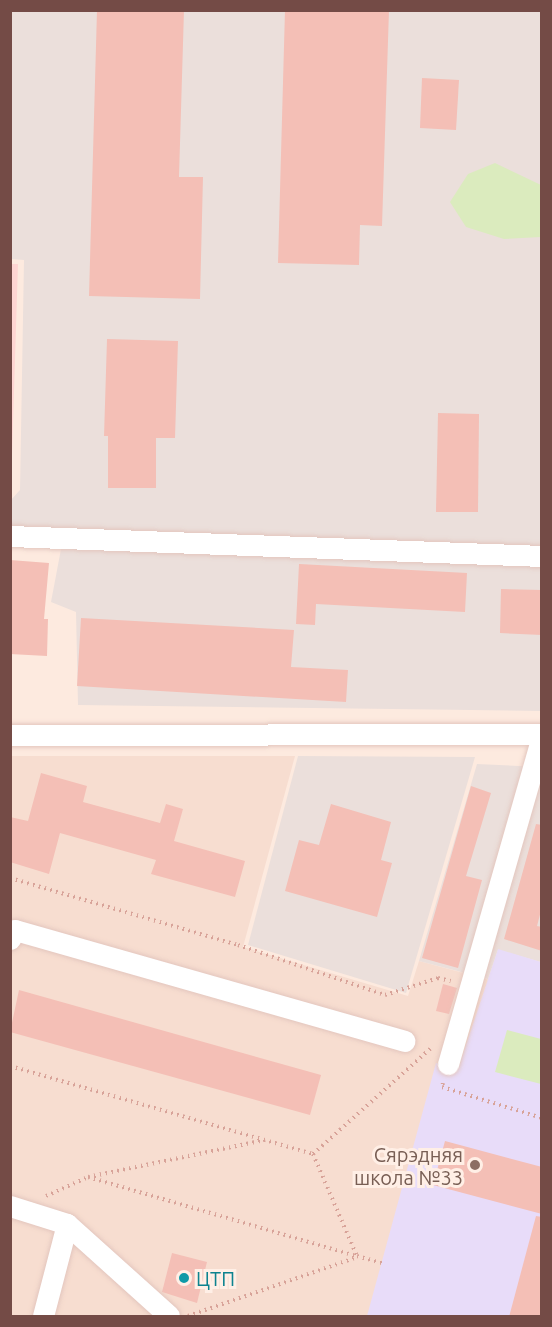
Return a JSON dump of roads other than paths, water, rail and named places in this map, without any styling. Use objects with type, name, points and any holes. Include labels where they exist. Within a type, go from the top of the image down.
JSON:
[{"type":"street","points":[[10,536],[542,556]]},
{"type":"street","points":[[10,735],[542,735],[473,986],[444,1054]]},
{"type":"street","points":[[10,939],[15,930],[405,1041]]},
{"type":"street","points":[[15,1207],[68,1224],[170,1317]]},
{"type":"street","points":[[43,1317],[68,1224]]},
{"type":"place","name":"Сярэдняя школа №33","points":[[475,1165]]},
{"type":"place","name":"ЦТП","points":[[184,1278]]}]
